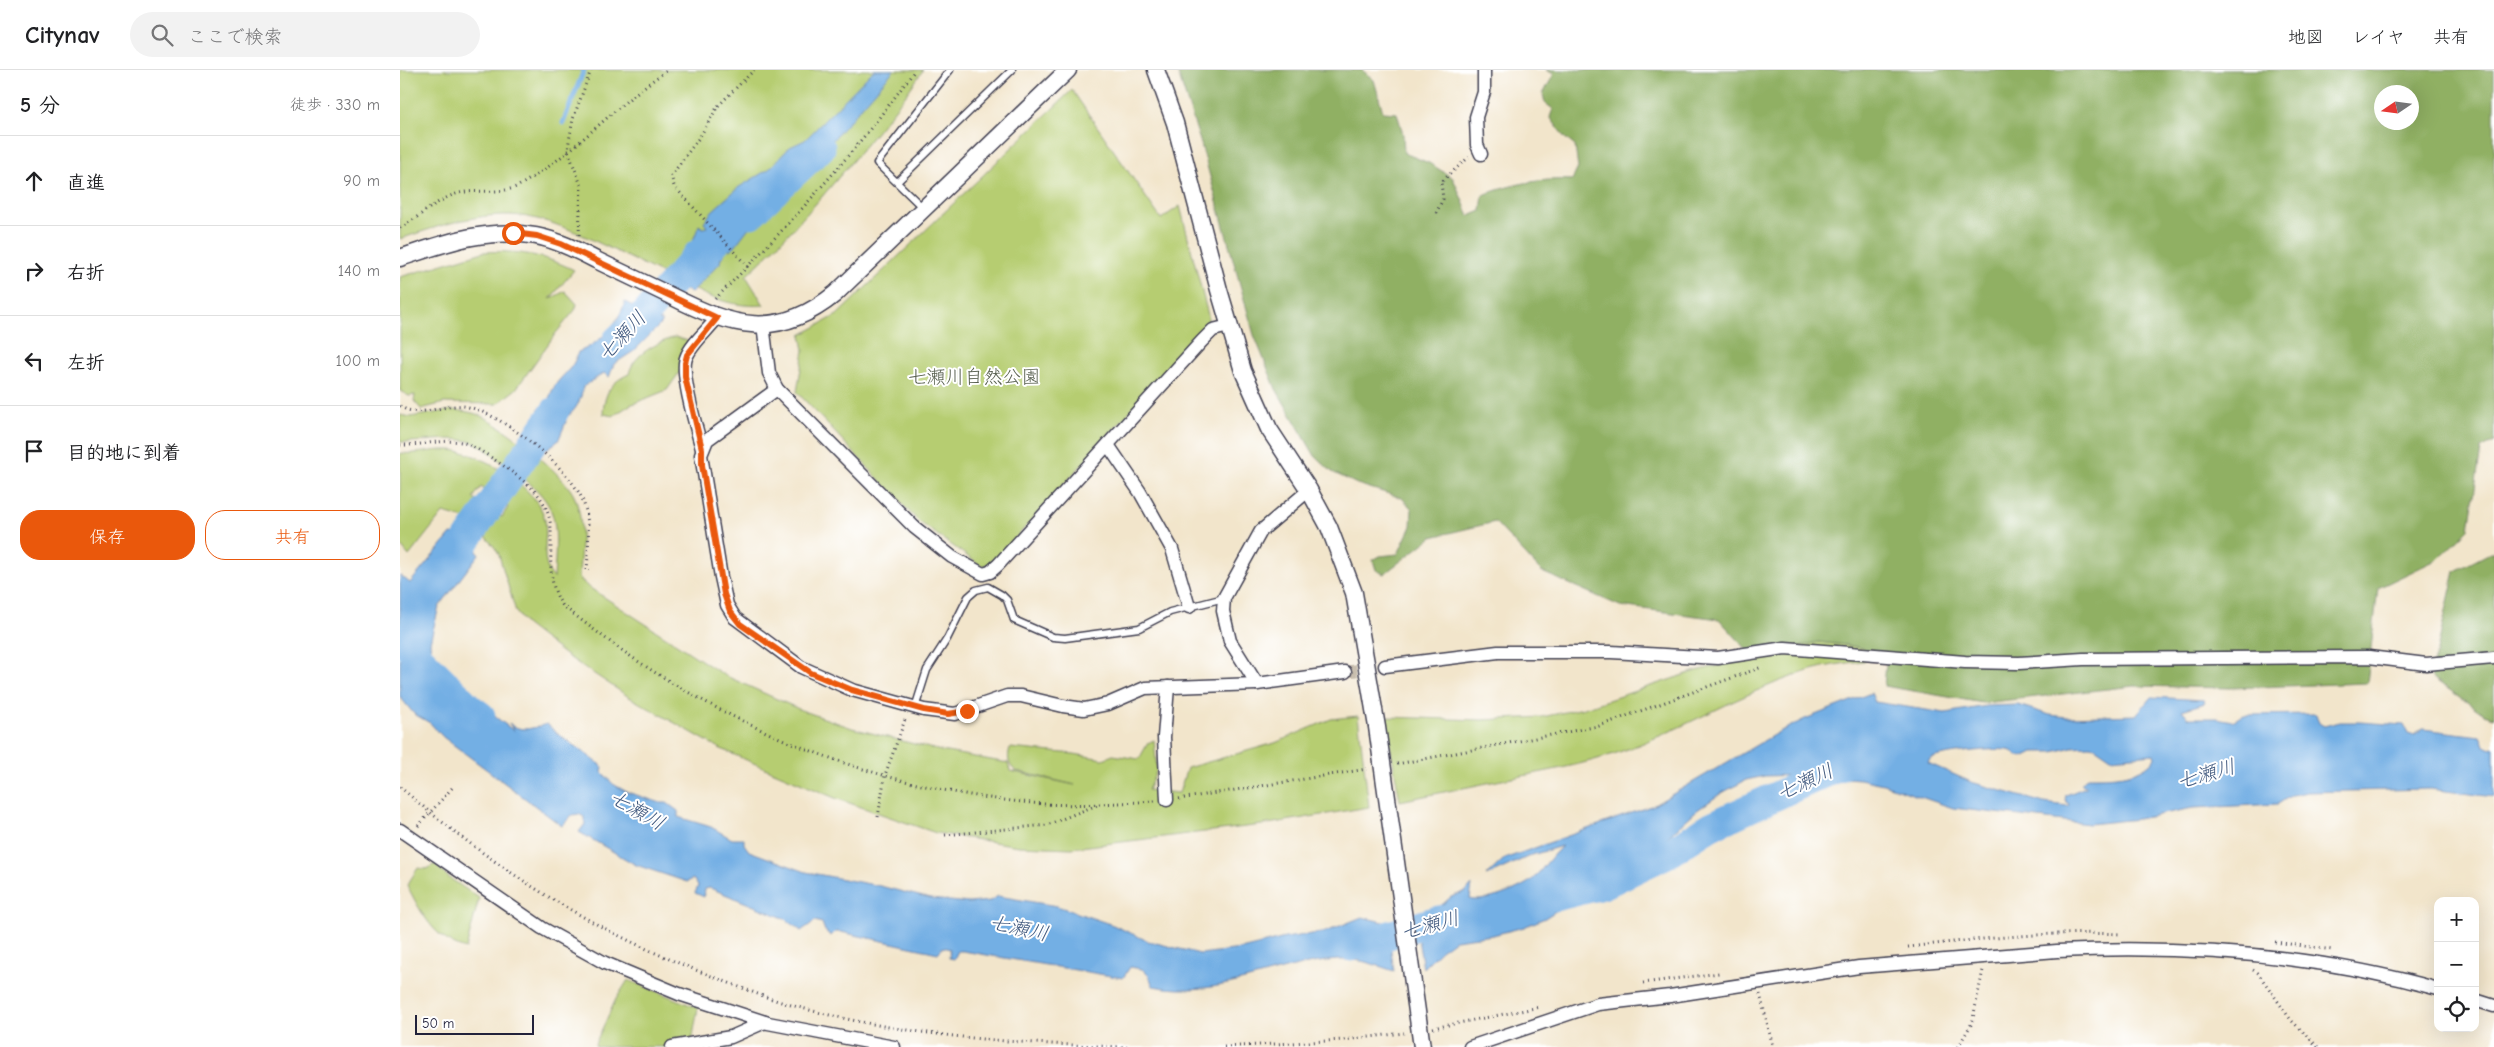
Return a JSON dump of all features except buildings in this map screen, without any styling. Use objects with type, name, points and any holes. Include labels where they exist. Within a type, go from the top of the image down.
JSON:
[{"type":"street","points":[[400,258],[469,236],[500,233],[537,236],[590,257],[717,318],[740,324],[763,324],[794,318],[821,305],[844,286],[1068,70]]},
{"type":"street","points":[[1156,70],[1175,122],[1229,326],[1243,371],[1261,413],[1309,490],[1337,544],[1354,593],[1384,780],[1422,1047]]},
{"type":"street","points":[[1480,151],[1476,117],[1484,92],[1484,70]]},
{"type":"street","points":[[717,318],[687,355],[685,377],[702,449],[727,605],[735,618],[811,673],[852,690],[933,712],[955,714],[999,698],[1014,696],[1070,708],[1084,709],[1113,702],[1141,689],[1257,684],[1345,672]]},
{"type":"street","points":[[763,324],[769,373],[777,389],[920,532],[966,567],[979,573],[987,574],[998,565],[1202,341],[1213,330],[1229,326]]},
{"type":"street","points":[[702,449],[706,440],[777,389]]},
{"type":"street","points":[[1108,445],[1140,492],[1172,549],[1189,607]]},
{"type":"street","points":[[1257,684],[1230,642],[1224,611],[1224,598],[1261,531],[1309,490]]},
{"type":"street","points":[[1385,666],[1498,652],[1611,652],[1718,658],[1785,648],[1965,662],[2019,663],[2083,659],[2369,657],[2426,664],[2494,658]]},
{"type":"street","points":[[1166,800],[1164,738],[1168,687]]},
{"type":"street","points":[[404,833],[458,868],[508,906],[576,948],[679,994],[765,1022],[894,1047]]},
{"type":"street","points":[[1470,1047],[1598,1004],[1670,996],[1859,967],[2057,950],[2135,950],[2245,954],[2339,967],[2434,988]]},
{"type":"street","points":[[2479,1001],[2494,1006]]},
{"type":"street","points":[[672,1047],[722,1040],[750,1031],[765,1022]]},
{"type":"street","points":[[711,1047],[722,1040]]},
{"type":"lane","points":[[924,209],[877,163],[950,70]]},
{"type":"lane","points":[[897,182],[1012,70]]},
{"type":"lane","points":[[987,574],[988,587]]},
{"type":"lane","points":[[913,707],[927,670],[947,640],[968,597],[976,590],[988,587],[1002,595],[1007,600],[1014,620],[1059,638],[1139,628],[1161,616],[1224,598]]},
{"type":"path","points":[[579,238],[581,185],[568,151],[570,129],[591,70]]},
{"type":"path","points":[[400,228],[453,195],[517,187],[568,151],[628,98],[668,70]]},
{"type":"path","points":[[748,267],[674,186],[671,176],[701,135],[718,106],[754,70]]},
{"type":"path","points":[[714,301],[748,267],[836,171],[915,70]]},
{"type":"path","points":[[1436,213],[1443,199],[1441,182],[1480,151]]},
{"type":"path","points":[[400,406],[416,412],[455,406],[480,410],[499,420],[555,463],[576,486],[584,504],[588,524],[587,572]]},
{"type":"path","points":[[1392,765],[1599,726],[1708,688],[1766,665]]},
{"type":"path","points":[[878,818],[885,775],[913,707]]},
{"type":"path","points":[[1283,781],[1372,768]]},
{"type":"path","points":[[400,787],[530,888],[582,917],[664,958],[757,995],[839,1016],[936,1033],[1047,1044],[1130,1047]]},
{"type":"path","points":[[404,833],[430,812],[453,787]]},
{"type":"path","points":[[945,836],[1047,825],[1100,804]]},
{"type":"path","points":[[2248,968],[2258,973],[2291,1020],[2318,1047]]},
{"type":"path","points":[[1958,1047],[1972,1023],[1983,970]]},
{"type":"path","points":[[1760,992],[1773,1047]]},
{"type":"green space","points":[[400,70],[923,70],[893,112],[833,184],[791,231],[746,276],[764,305],[749,305],[722,301],[708,296],[582,235],[554,224],[526,217],[497,215],[468,219],[400,239]]},
{"type":"green space","points":[[1177,70],[1362,70],[1374,80],[1383,112],[1397,113],[1403,134],[1404,153],[1429,163],[1453,178],[1469,216],[1481,211],[1483,195],[1494,191],[1538,181],[1572,180],[1578,168],[1575,146],[1565,138],[1550,117],[1553,109],[1545,103],[1543,94],[1554,74],[1546,70],[2494,70],[2494,442],[2481,449],[2469,529],[2438,559],[2378,588],[2367,683],[2230,688],[2134,686],[1983,703],[1884,686],[1887,653],[1818,642],[1758,657],[1751,654],[1719,619],[1620,606],[1542,572],[1495,522],[1432,537],[1384,574],[1376,570],[1373,560],[1380,556],[1398,554],[1411,526],[1412,509],[1402,498],[1357,484],[1332,472],[1315,456],[1276,389],[1254,335],[1201,144]]},
{"type":"green space","name":"七瀬川自然公園","points":[[1072,90],[1161,219],[1180,206],[1208,315],[1208,325],[993,563],[981,566],[918,521],[797,392],[804,350],[801,335],[837,315]]},
{"type":"green space","points":[[483,252],[519,253],[541,257],[574,270],[550,299],[565,291],[577,304],[575,310],[516,389],[497,404],[444,403],[421,409],[414,401],[415,395],[409,396],[400,391],[400,277]]},
{"type":"green space","points":[[675,337],[688,341],[689,347],[679,373],[667,390],[630,405],[613,416],[603,414],[609,390],[622,377],[629,374],[635,361],[647,350]]},
{"type":"green space","points":[[452,410],[477,414],[495,424],[521,442],[549,466],[570,489],[575,498],[580,517],[579,578],[587,586],[724,675],[801,710],[852,728],[941,751],[1008,763],[1010,771],[1075,785],[1016,771],[1011,767],[1009,761],[1010,748],[1074,754],[1103,759],[1113,755],[1139,759],[1148,743],[1154,740],[1157,770],[1148,790],[1179,793],[1187,768],[1275,743],[1331,719],[1358,716],[1369,807],[1262,825],[1072,848],[1019,846],[936,833],[835,798],[774,772],[719,748],[629,697],[564,654],[525,624],[516,612],[498,552],[485,535],[498,515],[502,517],[508,507],[481,487],[473,498],[478,502],[465,519],[443,513],[409,556],[400,545],[400,453],[450,450],[462,452],[491,464],[520,484],[532,496],[541,508],[545,520],[545,558],[549,572],[554,578],[556,538],[554,523],[551,511],[545,500],[535,489],[487,450],[473,442],[442,439],[400,442],[400,415],[410,417]]},
{"type":"green space","points":[[2494,551],[2494,717],[2484,714],[2431,677],[2455,571]]},
{"type":"green space","points":[[1818,642],[1887,653],[1887,657],[1823,667],[1802,673],[1754,692],[1662,735],[1603,758],[1400,801],[1385,717],[1482,720],[1542,717],[1584,708],[1696,671]]},
{"type":"green space","points":[[435,864],[448,877],[479,898],[466,949],[455,945],[437,932],[423,915],[407,885],[418,868],[426,869]]},
{"type":"green space","points":[[628,980],[698,1008],[691,1047],[596,1047],[595,1044],[616,999]]},
{"type":"water","points":[[874,70],[894,70],[830,143],[778,189],[735,246],[730,250],[724,247],[722,251],[725,254],[721,258],[720,263],[691,293],[682,288],[697,267],[694,264],[668,275],[664,280],[660,278],[686,259],[699,225],[703,228],[707,227],[704,223],[712,211],[739,187],[769,169],[790,147],[805,140]]},
{"type":"water","points":[[625,302],[663,322],[634,351],[614,364],[609,377],[604,373],[583,387],[577,405],[565,418],[566,422],[558,441],[544,451],[524,437],[536,427],[539,408],[544,409],[555,386],[573,364],[578,352],[600,339],[613,325]]},
{"type":"water","points":[[480,502],[497,514],[475,548],[479,554],[439,607],[430,642],[431,654],[427,662],[427,671],[444,689],[452,692],[442,679],[456,686],[478,707],[485,709],[514,731],[509,723],[523,729],[547,724],[560,736],[603,767],[602,772],[613,784],[627,792],[661,803],[667,803],[678,811],[678,817],[711,827],[732,839],[744,839],[744,844],[749,851],[806,872],[880,886],[931,899],[969,903],[990,901],[998,896],[1057,906],[1113,925],[1148,941],[1200,954],[1241,949],[1285,938],[1325,932],[1362,917],[1387,923],[1394,971],[1353,960],[1328,961],[1303,965],[1230,984],[1205,988],[1179,989],[1153,986],[1149,976],[1142,969],[1130,967],[1123,978],[963,951],[958,951],[954,959],[949,958],[950,949],[943,947],[938,953],[841,932],[835,932],[831,936],[825,931],[822,923],[815,921],[801,931],[786,919],[710,888],[705,889],[704,897],[695,893],[698,886],[693,879],[687,882],[636,865],[579,832],[585,824],[584,817],[579,814],[572,815],[562,826],[443,737],[430,723],[414,714],[400,697],[400,575],[410,583],[451,534],[456,535]]},
{"type":"water","points":[[1871,693],[1875,702],[1945,713],[1987,706],[2018,705],[2050,715],[2067,717],[2136,715],[2151,697],[2204,700],[2205,703],[2182,710],[2189,718],[2217,718],[2232,721],[2244,715],[2316,714],[2319,723],[2324,726],[2340,722],[2359,722],[2404,725],[2408,733],[2415,735],[2423,729],[2480,736],[2484,745],[2489,748],[2494,747],[2494,797],[2430,789],[2307,792],[2292,795],[2278,804],[2193,808],[2138,819],[2089,824],[1953,808],[1883,784],[1860,779],[1803,775],[1765,776],[1746,780],[1720,794],[1696,811],[1663,841],[1545,918],[1524,927],[1493,935],[1455,940],[1441,950],[1423,968],[1415,922],[1430,915],[1451,897],[1466,891],[1472,885],[1470,899],[1476,900],[1493,898],[1520,887],[1533,879],[1562,846],[1532,855],[1486,876],[1504,859],[1654,805],[1777,733],[1805,719]],"holes":[[[2072,747],[2095,747],[2111,758],[2154,754],[2155,758],[2149,765],[2133,773],[2087,777],[2081,784],[2086,787],[2066,795],[2065,800],[2070,805],[2068,806],[2044,803],[1971,782],[1928,763],[1930,759],[1936,757],[1968,751],[2008,750],[2018,756],[2025,756],[2033,752],[2053,752]]]},
{"type":"waterway","points":[[563,123],[584,70]]},
{"type":"waterway","name":"七瀬川","points":[[751,214],[821,148]]},
{"type":"waterway","name":"七瀬川","points":[[617,340],[646,313],[698,254],[718,240]]},
{"type":"waterway","name":"七瀬川","points":[[466,541],[555,411]]},
{"type":"waterway","name":"七瀬川","points":[[400,638],[470,708],[481,716]]},
{"type":"waterway","name":"七瀬川","points":[[1555,897],[1603,885],[1667,854],[1711,826],[1854,760]]},
{"type":"waterway","name":"七瀬川","points":[[1351,947],[1434,921],[1455,917]]},
{"type":"tunnel","points":[[1345,672],[1385,666]]},
{"type":"route","points":[[513,233],[537,236],[561,244],[717,318],[687,355],[685,377],[702,449],[702,465],[724,594],[730,611],[740,624],[811,673],[843,687],[933,712],[955,714],[967,711]]}]
